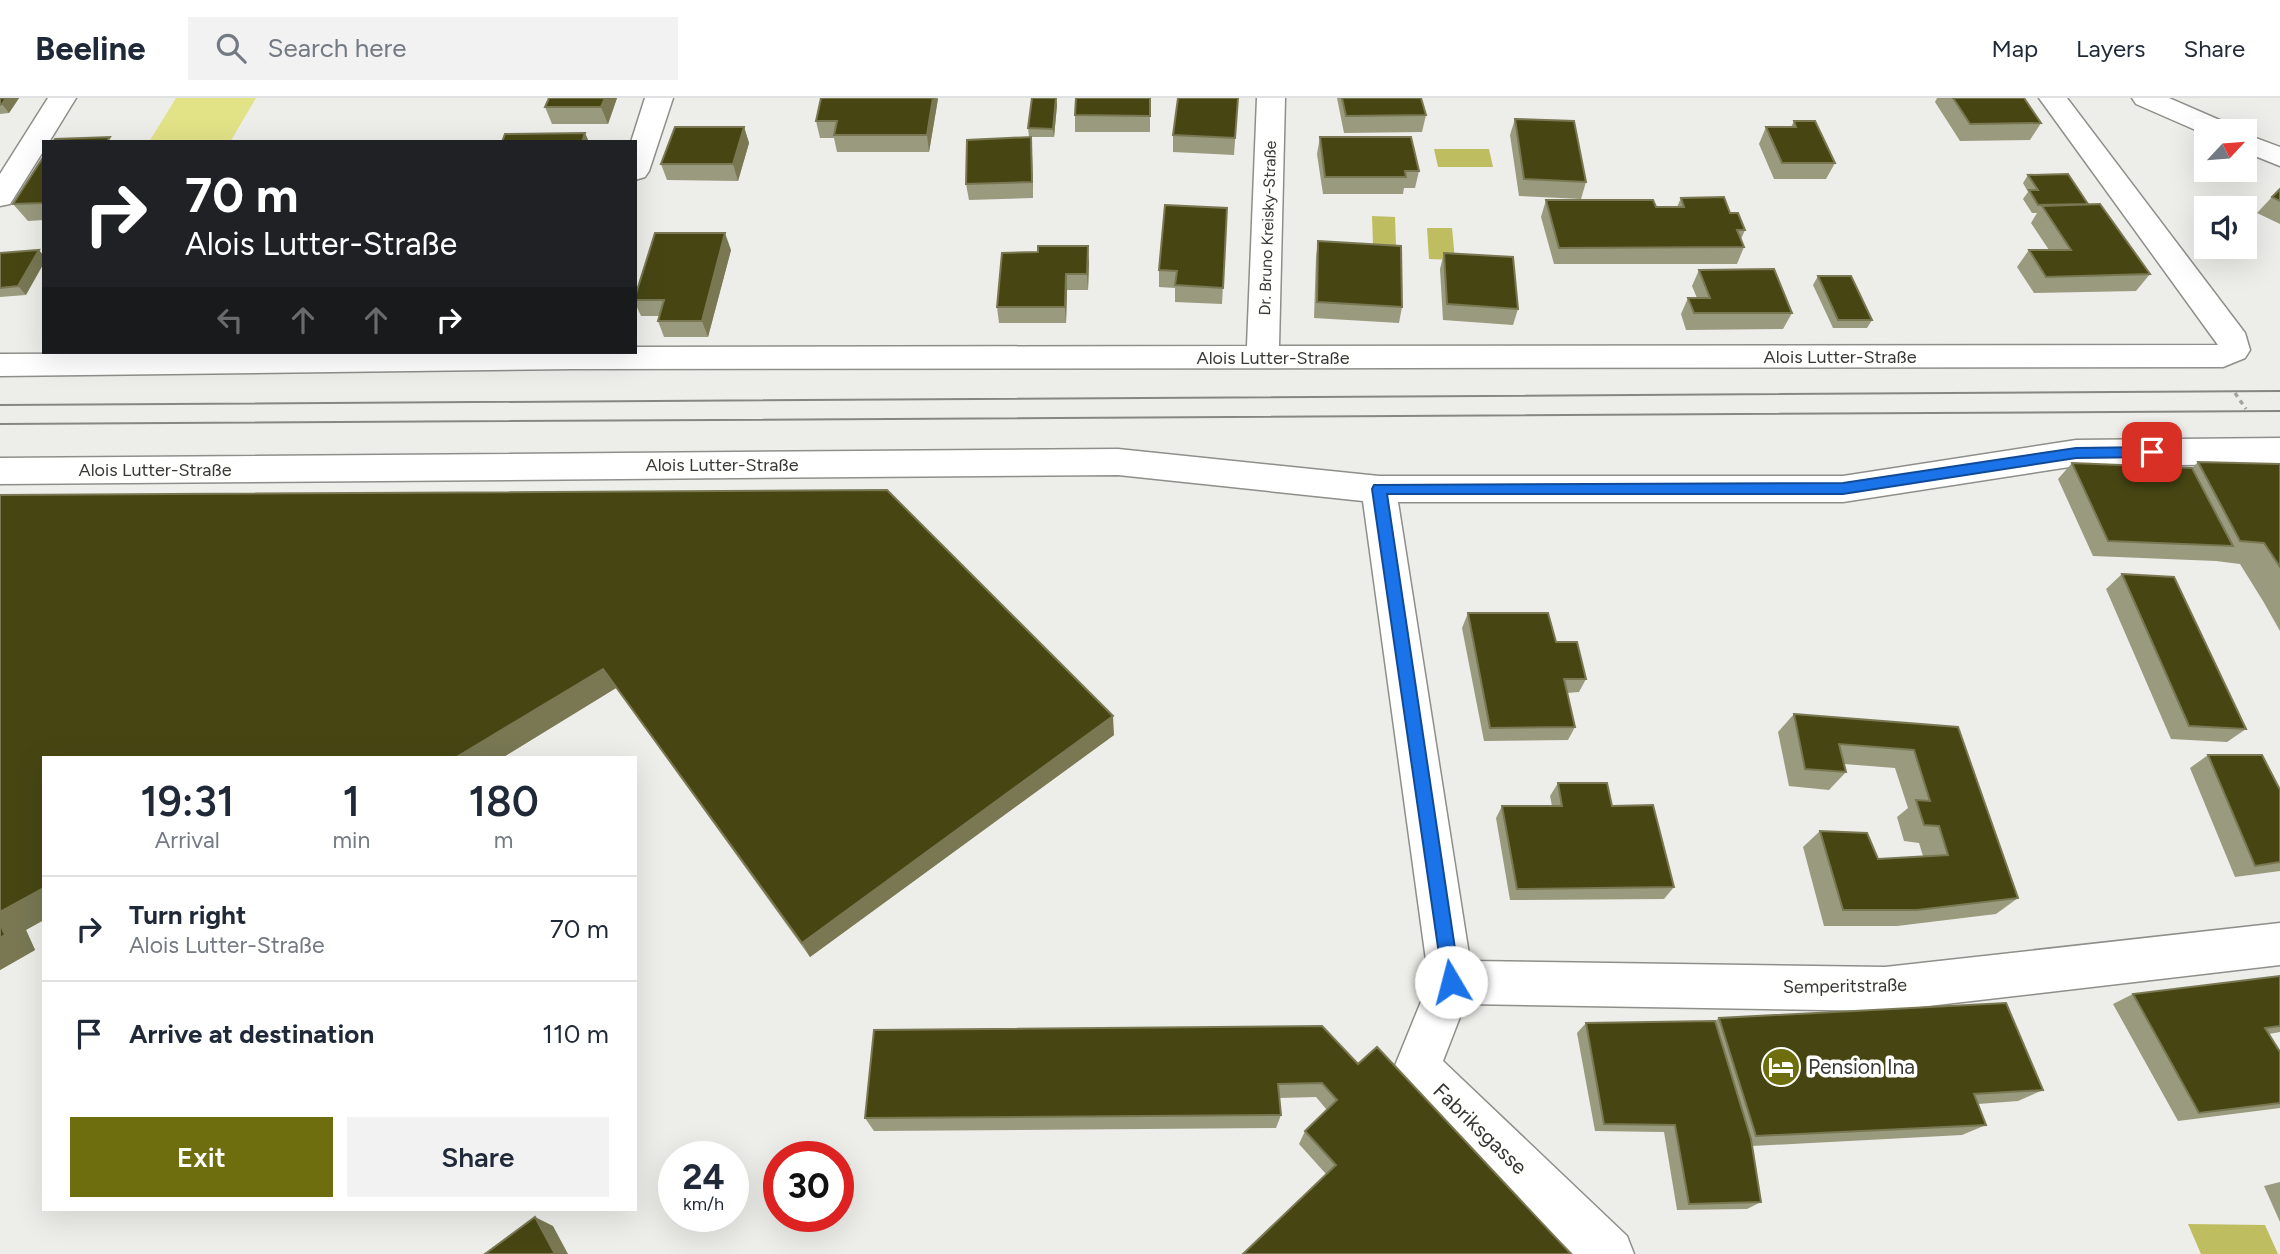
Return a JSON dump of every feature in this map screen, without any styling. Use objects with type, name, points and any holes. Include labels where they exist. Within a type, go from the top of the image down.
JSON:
[{"type":"street","points":[[0,197],[62,98]]},
{"type":"street","points":[[637,165],[659,98]]},
{"type":"street","name":"Dr. Bruno Kreisky-Straße","points":[[1263,358],[1271,98]]},
{"type":"street","points":[[2053,98],[2234,341],[2234,350],[2223,356]]},
{"type":"street","points":[[2146,98],[2194,119]]},
{"type":"street","points":[[2258,148],[2280,157]]},
{"type":"street","name":"Alois Lutter-Straße","points":[[0,365],[575,355],[1263,358],[2223,356]]},
{"type":"street","name":"Alois Lutter-Straße","points":[[0,471],[1118,462],[1379,489],[1843,488],[2076,453],[2280,451]]},
{"type":"street","points":[[1379,489],[1451,982]]},
{"type":"street","name":"Semperitstraße","points":[[1451,982],[1885,989],[2280,944]]},
{"type":"street","name":"Fabriksgasse","points":[[1451,982],[1417,1068],[1609,1254]]},
{"type":"path","points":[[2223,356],[2234,374],[2223,375],[2251,418]]},
{"type":"shaded area","points":[[176,98],[256,98],[231,140],[150,140]]},
{"type":"shaded area","points":[[1434,149],[1489,149],[1493,167],[1438,167]]},
{"type":"shaded area","points":[[1372,216],[1395,217],[1396,246],[1373,245]]},
{"type":"shaded area","points":[[1427,228],[1452,228],[1455,260],[1429,259]]},
{"type":"shaded area","points":[[2188,1224],[2265,1225],[2278,1254],[2201,1254]]},
{"type":"building","points":[[549,98],[605,98],[601,107],[545,107]]},
{"type":"building","points":[[821,98],[933,98],[927,135],[834,135],[837,121],[816,121]]},
{"type":"building","points":[[1032,98],[1056,98],[1053,129],[1028,128]]},
{"type":"building","points":[[1076,98],[1150,98],[1150,116],[1075,115]]},
{"type":"building","points":[[1178,98],[1238,98],[1235,138],[1173,135]]},
{"type":"building","points":[[1342,98],[1421,98],[1426,115],[1346,116]]},
{"type":"building","points":[[1953,98],[2024,98],[2041,123],[1970,124]]},
{"type":"building","points":[[1515,119],[1574,121],[1586,182],[1524,179]]},
{"type":"building","points":[[1794,121],[1815,121],[1835,163],[1782,163],[1766,127],[1796,127]]},
{"type":"building","points":[[675,127],[744,127],[733,164],[661,164]]},
{"type":"building","points":[[585,133],[583,140],[503,140],[505,134]]},
{"type":"building","points":[[110,137],[108,140],[55,139]]},
{"type":"building","points":[[1031,137],[1032,182],[966,184],[967,140]]},
{"type":"building","points":[[1320,137],[1411,137],[1419,171],[1405,171],[1406,177],[1325,177]]},
{"type":"building","points":[[42,159],[42,203],[13,204]]},
{"type":"building","points":[[2068,174],[2088,204],[2038,205],[2029,190],[2038,190],[2028,175]]},
{"type":"building","points":[[2280,189],[2280,201],[2272,197]]},
{"type":"building","points":[[1724,197],[1730,213],[1738,213],[1745,230],[1737,230],[1744,247],[1559,248],[1546,200],[1653,200],[1656,207],[1684,207],[1681,198]]},
{"type":"building","points":[[2100,204],[2150,274],[2046,277],[2029,250],[2071,250],[2042,206]]},
{"type":"building","points":[[1165,205],[1227,208],[1223,288],[1175,285],[1177,271],[1159,270]]},
{"type":"building","points":[[655,233],[725,233],[702,321],[658,321],[664,300],[637,300],[637,291]]},
{"type":"building","points":[[1318,241],[1401,246],[1402,307],[1317,302]]},
{"type":"building","points":[[1038,246],[1088,246],[1087,274],[1066,274],[1065,307],[997,307],[1002,253],[1038,252]]},
{"type":"building","points":[[39,250],[18,286],[0,288],[0,253]]},
{"type":"building","points":[[1444,253],[1513,257],[1518,309],[1447,304]]},
{"type":"building","points":[[1774,269],[1792,313],[1694,313],[1688,298],[1710,298],[1699,270]]},
{"type":"building","points":[[1818,276],[1851,276],[1872,320],[1838,320]]},
{"type":"building","points":[[2198,462],[2280,464],[2280,567],[2264,543],[2240,541]]},
{"type":"building","points":[[2072,463],[2192,468],[2233,546],[2108,541]]},
{"type":"building","points":[[887,490],[1113,716],[802,943],[603,669],[458,756],[42,756],[42,889],[0,912],[0,495]]},
{"type":"building","points":[[2122,574],[2174,577],[2246,729],[2189,726]]},
{"type":"building","points":[[1468,613],[1548,613],[1556,642],[1577,642],[1586,679],[1564,679],[1575,727],[1490,728]]},
{"type":"building","points":[[1794,714],[1958,727],[2018,898],[1917,910],[1843,910],[1820,831],[1867,833],[1878,859],[1948,855],[1939,826],[1924,825],[1916,800],[1930,801],[1914,750],[1839,744],[1846,772],[1805,769]]},
{"type":"building","points":[[2208,755],[2262,755],[2280,790],[2280,862],[2255,866]]},
{"type":"building","points":[[1558,783],[1607,783],[1612,806],[1653,805],[1674,887],[1517,889],[1502,806],[1562,806]]},
{"type":"building","points":[[0,923],[5,935],[0,938]]},
{"type":"building","points":[[2280,976],[2280,1026],[2265,1028],[2280,1052],[2280,1103],[2199,1113],[2133,994]]},
{"type":"building","points":[[2006,1003],[2043,1090],[1974,1094],[1986,1125],[1756,1136],[1719,1018]]},
{"type":"building","points":[[1715,1021],[1751,1139],[1761,1202],[1689,1204],[1675,1125],[1604,1124],[1586,1023]]},
{"type":"building","points":[[1322,1026],[1358,1064],[1377,1047],[1571,1254],[1243,1254],[1336,1165],[1305,1131],[1337,1100],[1322,1083],[1278,1084],[1281,1115],[865,1118],[874,1030]]},
{"type":"building","points":[[535,1217],[555,1254],[485,1254]]},
{"type":"tram line","points":[[0,405],[2280,391]]},
{"type":"tram line","points":[[0,424],[2280,411]]},
{"type":"place","name":"Pension Ina","points":[[1781,1067]]},
{"type":"route","points":[[1451,982],[1379,489],[1843,488],[2076,453],[2152,452]]}]
